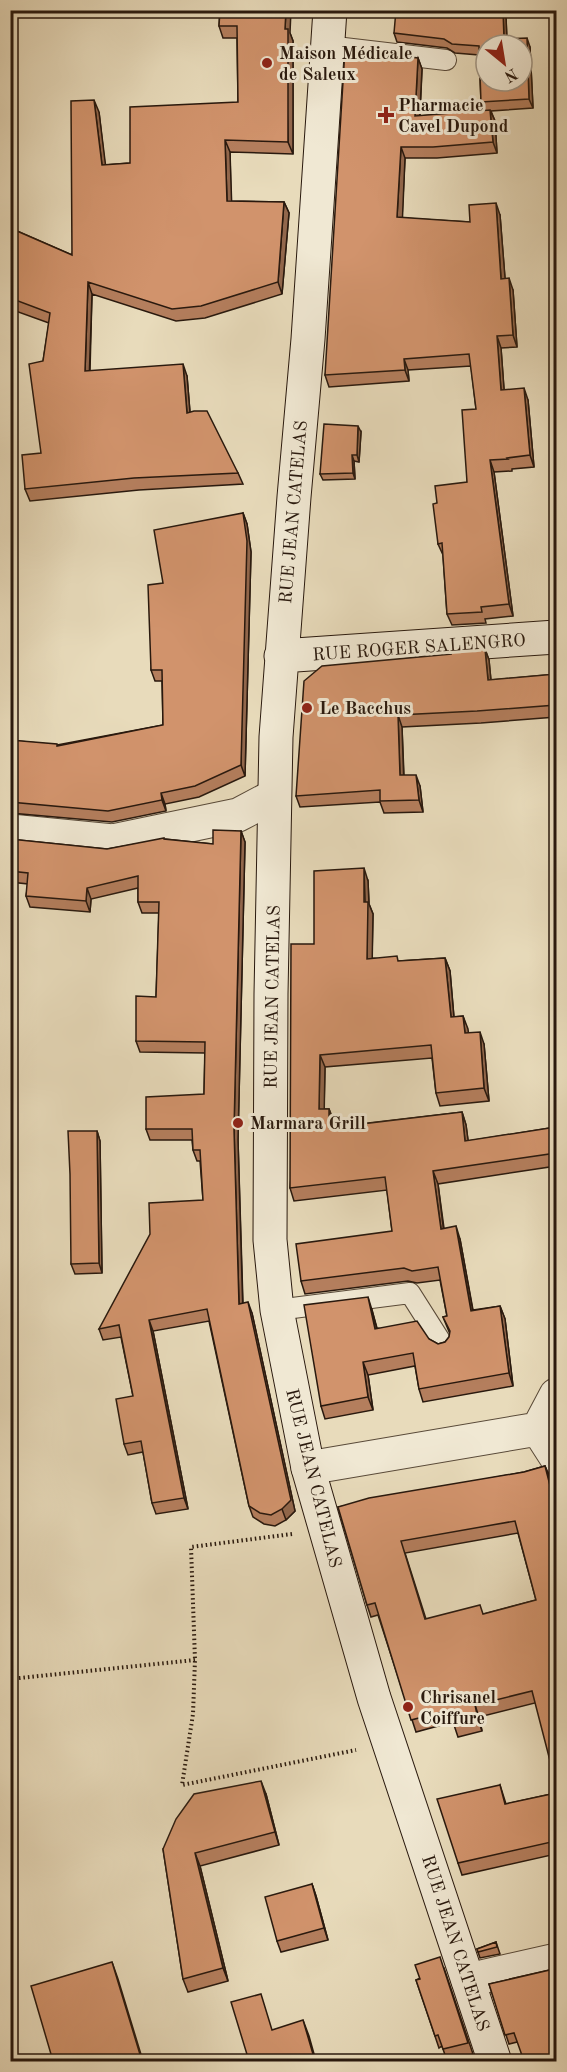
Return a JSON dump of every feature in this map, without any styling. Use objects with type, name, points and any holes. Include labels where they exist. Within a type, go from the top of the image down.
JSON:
[{"type":"street","name":"RUE JEAN CATELAS","points":[[330,10],[308,339],[281,656],[274,796],[270,1240],[277,1310],[308,1468],[389,1743],[495,2061]]},
{"type":"street","name":"RUE ROGER SALENGRO","points":[[281,656],[556,637]]},
{"type":"street","points":[[10,831],[113,841],[238,815],[274,796]]},
{"type":"street","points":[[538,1429],[556,1395]]},
{"type":"street","points":[[308,1468],[538,1429]]},
{"type":"street","points":[[538,1429],[556,1457]]},
{"type":"street","points":[[468,1980],[556,1960]]},
{"type":"lane","points":[[327,46],[446,60]]},
{"type":"lane","points":[[277,1310],[410,1293],[442,1345]]},
{"type":"path","points":[[324,1526],[293,1534],[191,1547],[195,1660],[193,1714],[182,1785],[389,1743]]},
{"type":"path","points":[[10,1679],[195,1660]]},
{"type":"building","points":[[220,10],[286,10],[288,142],[225,140],[227,201],[284,202],[278,282],[201,306],[172,309],[88,282],[85,371],[183,364],[187,413],[207,411],[238,473],[134,478],[25,489],[22,455],[41,453],[29,364],[43,361],[50,313],[10,298],[10,228],[72,255],[71,101],[94,100],[102,165],[130,163],[130,107],[238,102],[237,26],[219,26]]},
{"type":"building","points":[[396,10],[503,10],[504,33],[474,33],[474,46],[452,44],[444,39],[394,33]]},
{"type":"building","points":[[345,49],[418,58],[415,116],[490,110],[493,142],[401,147],[397,217],[470,222],[469,205],[496,203],[501,279],[509,278],[513,335],[497,336],[501,390],[524,388],[530,455],[490,460],[509,604],[481,607],[482,612],[447,614],[442,543],[438,544],[433,504],[437,503],[435,486],[467,482],[462,410],[476,409],[469,354],[404,359],[405,370],[325,375]]},
{"type":"building","points":[[481,93],[529,93],[529,99],[481,102]]},
{"type":"building","points":[[324,424],[358,426],[357,455],[352,455],[353,473],[320,474]]},
{"type":"building","points":[[243,513],[247,541],[241,765],[195,786],[161,793],[162,800],[108,811],[10,802],[10,740],[57,744],[57,746],[163,725],[162,670],[151,670],[148,585],[163,583],[154,530]]},
{"type":"building","points":[[485,649],[488,680],[556,674],[556,705],[398,715],[400,775],[416,775],[419,800],[380,801],[380,790],[296,796],[304,681],[322,666]]},
{"type":"building","points":[[213,830],[241,831],[234,1129],[239,1304],[248,1302],[291,1500],[271,1515],[260,1513],[249,1506],[207,1309],[149,1320],[184,1498],[152,1503],[141,1441],[124,1444],[116,1399],[133,1396],[119,1325],[99,1329],[150,1234],[149,1203],[203,1200],[200,1150],[193,1150],[192,1129],[146,1129],[146,1097],[204,1094],[205,1042],[136,1041],[136,996],[156,997],[159,902],[138,902],[138,876],[87,888],[86,901],[26,896],[28,873],[10,871],[10,839],[107,849],[164,838],[213,844]]},
{"type":"building","points":[[364,868],[364,902],[368,902],[367,959],[397,956],[398,961],[445,958],[451,1017],[463,1016],[465,1033],[480,1032],[484,1088],[436,1093],[431,1045],[320,1055],[319,1109],[329,1109],[329,1128],[462,1112],[465,1141],[556,1127],[556,1153],[433,1171],[441,1229],[456,1226],[471,1311],[500,1306],[509,1373],[419,1389],[413,1353],[363,1362],[368,1397],[321,1406],[304,1305],[368,1297],[375,1329],[417,1321],[429,1339],[438,1344],[445,1342],[450,1331],[443,1317],[447,1316],[438,1267],[412,1271],[404,1268],[301,1281],[296,1244],[392,1231],[385,1177],[290,1188],[291,944],[314,944],[314,871]]},
{"type":"building","points":[[68,1131],[97,1131],[99,1263],[71,1264]]},
{"type":"building","points":[[545,1466],[556,1509],[556,1784],[532,1691],[475,1705],[478,1719],[454,1725],[450,1710],[411,1720],[375,1603],[367,1605],[338,1507],[369,1498],[524,1472]],"holes":[[[515,1521],[536,1600],[483,1614],[480,1605],[425,1619],[401,1541]]]},
{"type":"building","points":[[261,1781],[275,1832],[195,1853],[223,1968],[183,1979],[163,1849],[176,1819],[194,1794]]},
{"type":"building","points":[[500,1785],[505,1804],[556,1793],[556,1841],[458,1863],[437,1799]]},
{"type":"building","points":[[312,1884],[324,1928],[277,1941],[265,1897]]},
{"type":"building","points":[[496,1942],[497,1947],[478,1952],[477,1949]]},
{"type":"building","points":[[440,1957],[468,2043],[443,2049],[438,2035],[435,2036],[416,1980],[420,1979],[415,1965]]},
{"type":"building","points":[[112,1962],[142,2061],[53,2061],[31,1986]]},
{"type":"building","points":[[554,1969],[556,1977],[556,2061],[524,2061],[514,2033],[505,2035],[489,1984]]},
{"type":"building","points":[[261,1994],[272,2030],[303,2020],[315,2061],[249,2061],[231,2002]]},
{"type":"place","name":"Maison Médicale de Saleux","points":[[267,63]]},
{"type":"place","name":"Pharmacie Cavel Dupond","points":[[386,115]]},
{"type":"place","name":"Le Bacchus","points":[[307,708]]},
{"type":"place","name":"Marmara Grill","points":[[238,1123]]},
{"type":"place","name":"Chrisanel Coiffure","points":[[408,1707]]}]
